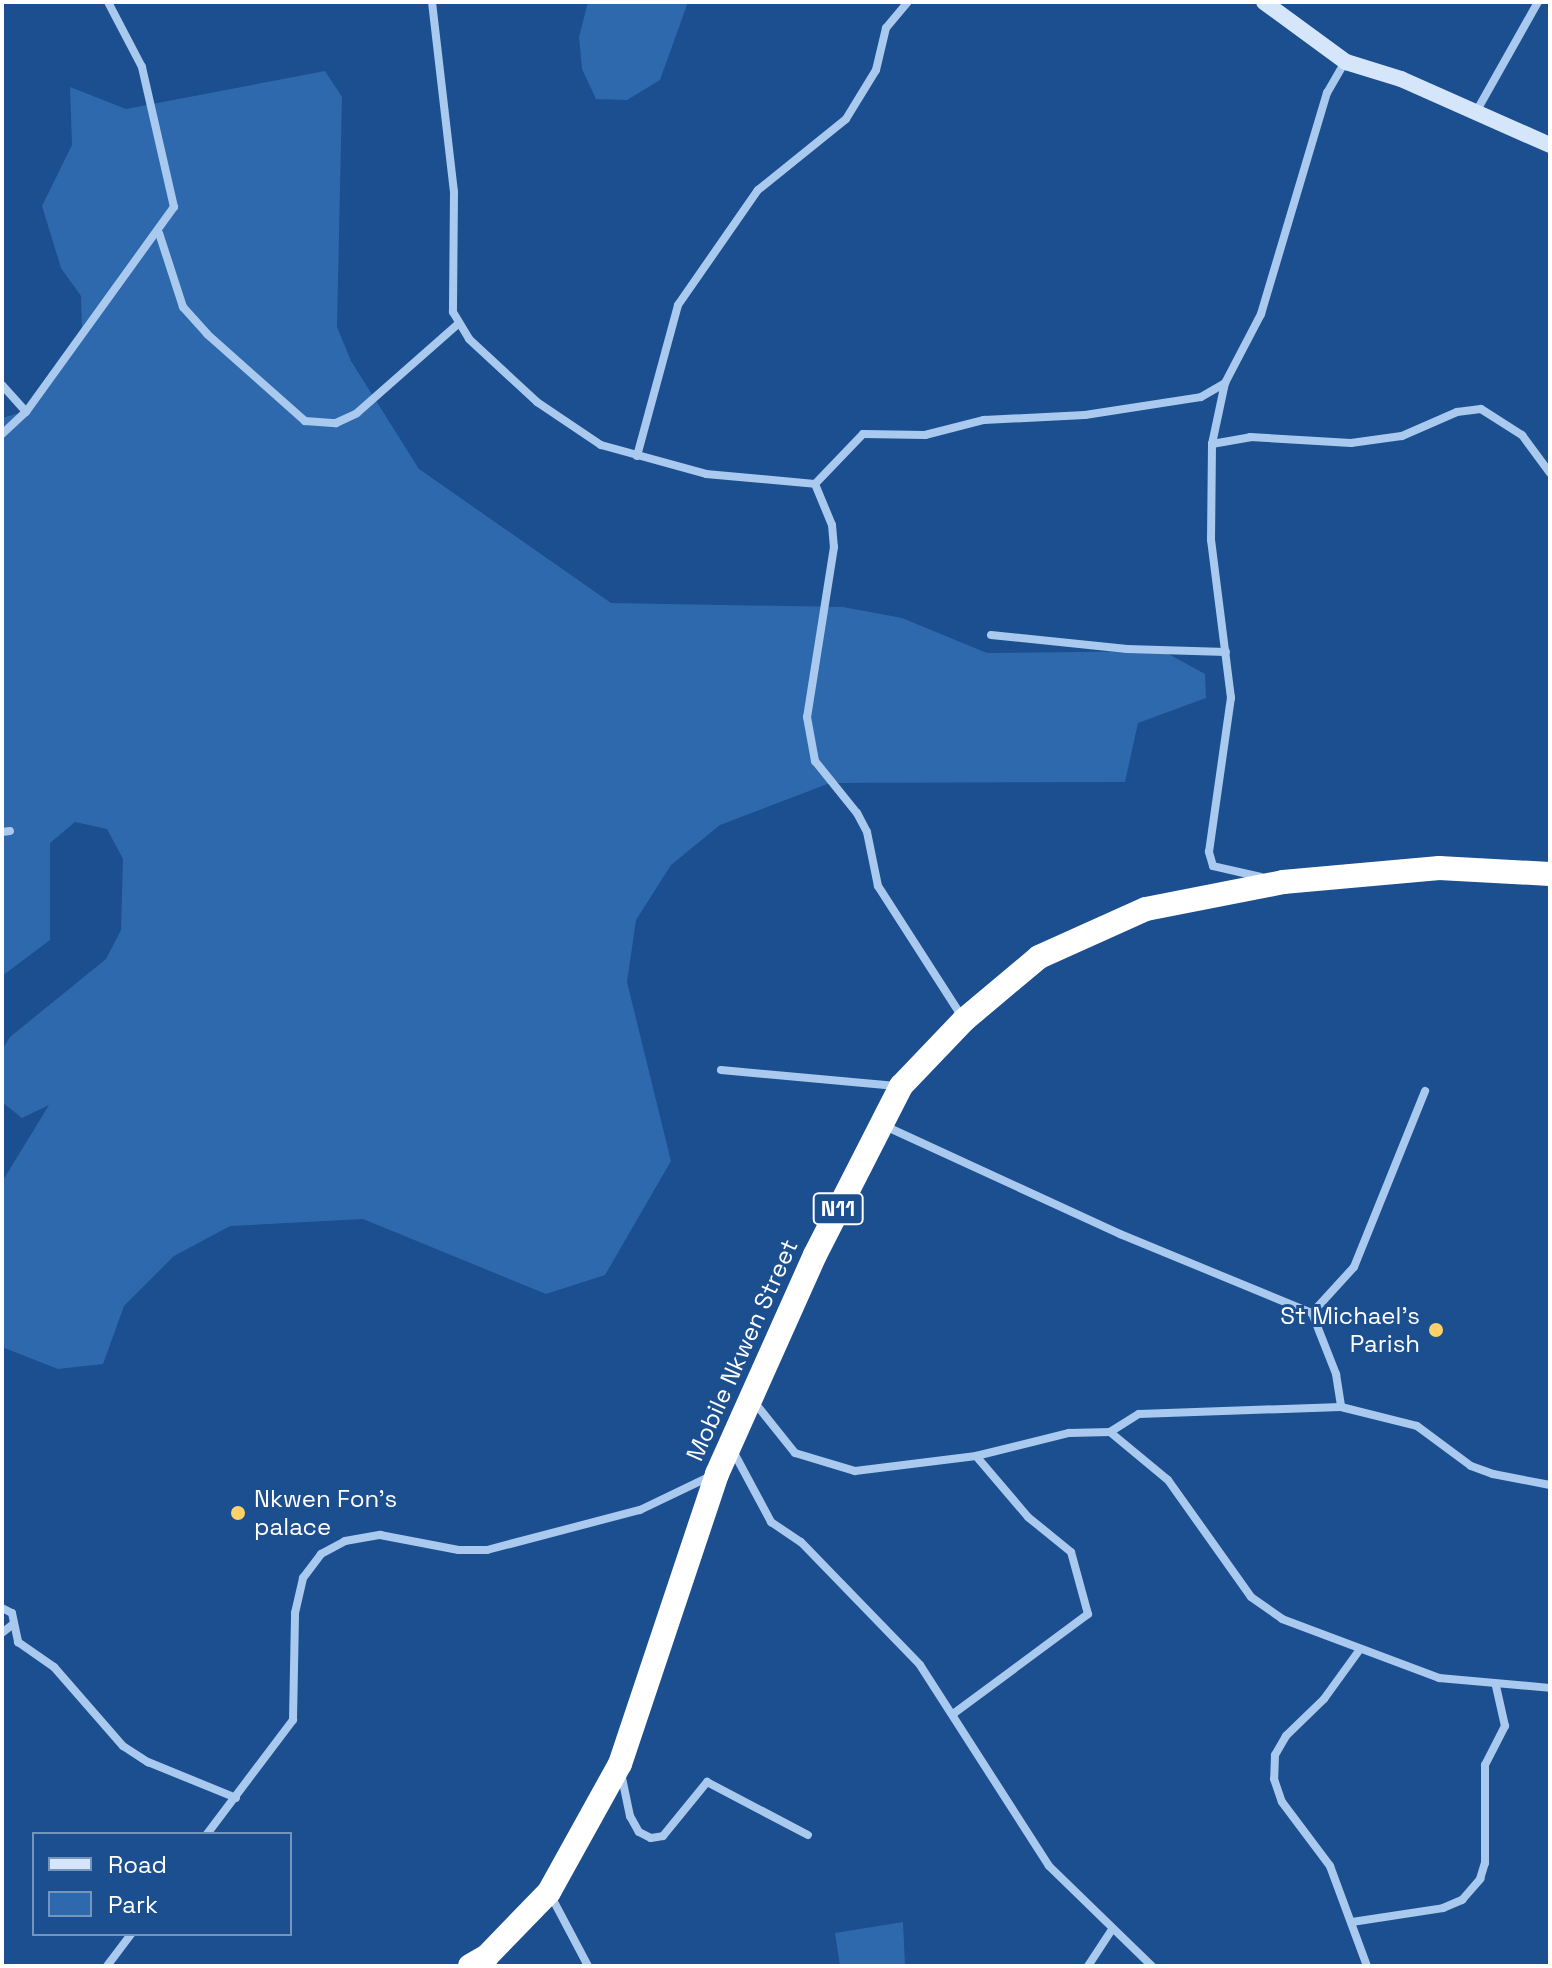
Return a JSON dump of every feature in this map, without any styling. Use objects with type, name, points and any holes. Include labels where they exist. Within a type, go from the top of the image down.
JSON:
[{"type":"highway","name":"Mobile Nkwen Street","points":[[470,1966],[487,1956],[549,1892],[620,1764],[717,1474],[749,1396],[901,1086],[964,1020],[1039,957],[1146,909],[1283,882],[1439,868],[1550,874]]},
{"type":"street","points":[[2,434],[26,412],[121,275],[159,233],[174,207],[173,191],[142,67],[108,2]]},
{"type":"street","points":[[432,2],[454,192],[453,312],[458,324],[537,402],[601,445],[706,474],[815,484]]},
{"type":"street","points":[[637,456],[678,305],[758,190],[846,119],[876,70],[886,28],[908,2]]},
{"type":"street","points":[[1264,2],[1346,62],[1476,112],[1550,145]]},
{"type":"street","points":[[1476,112],[1538,2]]},
{"type":"street","points":[[1283,882],[1213,866],[1209,852],[1231,698],[1211,540],[1212,444],[1225,383],[1261,314],[1302,191],[1327,93],[1346,62]]},
{"type":"street","points":[[159,233],[183,307],[207,334],[305,421],[336,423],[357,413],[458,324]]},
{"type":"street","points":[[815,484],[863,434],[925,435],[984,420],[1085,415],[1201,397],[1225,383]]},
{"type":"street","points":[[2,385],[26,412]]},
{"type":"street","points":[[1201,397],[1218,408]]},
{"type":"street","points":[[1212,444],[1250,437],[1351,443],[1402,436],[1457,412],[1481,409],[1522,435],[1550,473]]},
{"type":"street","points":[[815,484],[832,525],[834,547],[810,688],[811,749],[867,832],[878,886],[964,1020]]},
{"type":"street","points":[[991,635],[1127,649],[1226,652]]},
{"type":"street","points":[[721,1070],[901,1086]]},
{"type":"street","points":[[1312,1313],[1354,1267],[1425,1091]]},
{"type":"street","points":[[881,1124],[1120,1234],[1312,1313],[1336,1374],[1341,1407]]},
{"type":"street","points":[[749,1396],[795,1453],[823,1465],[884,1469],[976,1456],[1069,1433],[1110,1432],[1139,1414],[1341,1407],[1417,1426],[1471,1466],[1493,1474],[1550,1485]]},
{"type":"street","points":[[1110,1432],[1168,1480],[1251,1597],[1282,1619],[1358,1652],[1439,1678],[1496,1686],[1550,1688]]},
{"type":"street","points":[[731,1446],[771,1522],[801,1542],[892,1631],[953,1714],[1040,1854],[1111,1931],[1152,1966]]},
{"type":"street","points":[[953,1714],[1088,1614],[1071,1552],[1028,1517],[976,1456]]},
{"type":"street","points":[[209,1832],[293,1720],[295,1613],[303,1578],[321,1554],[345,1541],[380,1535],[459,1550],[487,1550],[640,1510],[717,1474]]},
{"type":"street","points":[[2,1608],[12,1613],[12,1625],[25,1650],[54,1667],[123,1746],[148,1762],[236,1798]]},
{"type":"street","points":[[2,1633],[12,1625]]},
{"type":"street","points":[[1358,1652],[1324,1699],[1286,1736],[1275,1755],[1274,1779],[1282,1802],[1330,1866],[1367,1966]]},
{"type":"street","points":[[1352,1922],[1443,1908],[1462,1900],[1480,1879],[1485,1863],[1485,1765],[1505,1726],[1496,1686]]},
{"type":"street","points":[[620,1764],[625,1804],[639,1832],[651,1838],[663,1836],[707,1782],[808,1835]]},
{"type":"street","points":[[549,1892],[588,1966]]},
{"type":"street","points":[[1088,1966],[1111,1931]]},
{"type":"street","points":[[107,1966],[130,1936]]},
{"type":"green space","points":[[588,2],[688,2],[660,80],[627,100],[596,99],[582,69],[579,37]]},
{"type":"green space","points":[[325,71],[342,97],[337,327],[351,361],[419,469],[611,603],[843,607],[902,618],[987,653],[1163,651],[1205,674],[1206,698],[1138,723],[1125,782],[830,783],[720,825],[671,865],[636,920],[627,982],[671,1161],[605,1275],[546,1294],[363,1219],[230,1226],[174,1256],[124,1306],[103,1364],[58,1369],[2,1347],[2,1182],[49,1105],[22,1118],[2,1102],[2,1050],[10,1037],[106,959],[121,930],[123,859],[107,829],[75,822],[50,843],[50,940],[2,976],[2,418],[26,411],[82,332],[81,296],[61,268],[42,206],[72,145],[70,87],[126,109]]},
{"type":"green space","points":[[903,1922],[905,1966],[840,1966],[835,1933]]},
{"type":"place","name":"St Michael's Parish","points":[[1436,1330]]},
{"type":"place","name":"Nkwen Fon's palace","points":[[238,1513]]}]
